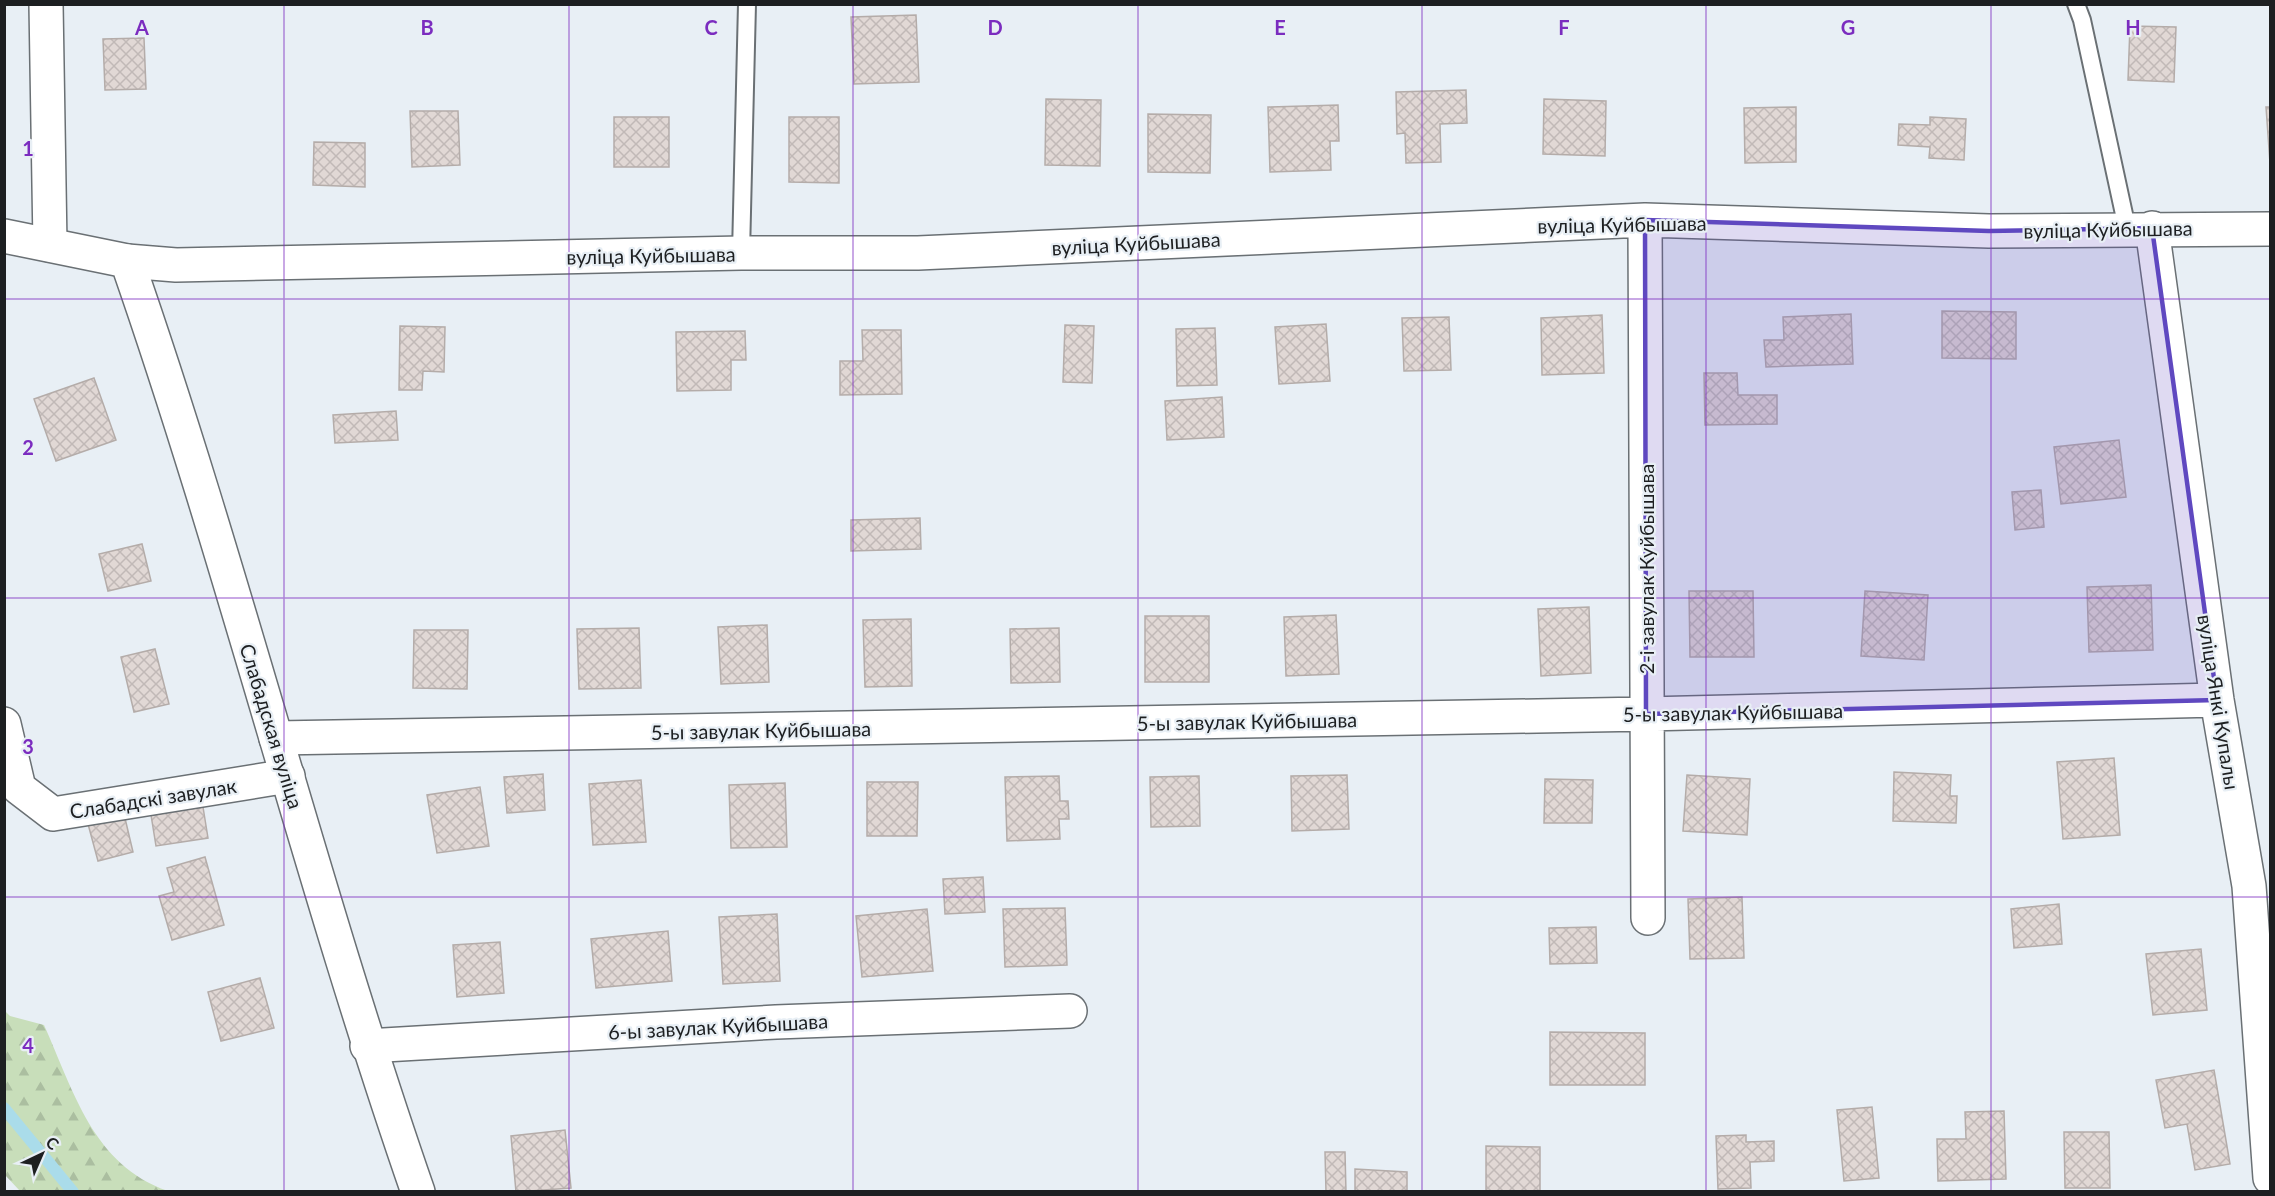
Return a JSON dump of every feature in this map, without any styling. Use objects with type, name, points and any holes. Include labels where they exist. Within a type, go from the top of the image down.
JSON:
[{"type":"street","points":[[46,4],[50,245]]},
{"type":"street","name":"вуліца Куйбышава","points":[[4,236],[127,261],[188,265],[741,253],[918,253],[1645,220],[1989,231],[2139,228],[2271,229]]},
{"type":"street","name":"2-і завулак Куйбышава","points":[[1645,220],[1648,918]]},
{"type":"street","name":"вуліца Янкі Купалы","points":[[2139,228],[2217,700],[2260,883],[2271,1178]]},
{"type":"street","name":"Слабадская вуліца","points":[[127,261],[167,376],[367,1046],[418,1191]]},
{"type":"street","name":"5-ы завулак Куйбышава","points":[[276,738],[1646,714],[2217,700]]},
{"type":"street","name":"Слабадскі завулак","points":[[4,724],[19,788],[53,814],[288,776]]},
{"type":"street","name":"6-ы завулак Куйбышава","points":[[367,1046],[776,1022],[1070,1011]]},
{"type":"lane","points":[[741,253],[747,4]]},
{"type":"lane","points":[[2076,4],[2139,228]]},
{"type":"highlighted area","points":[[1645,220],[1989,231],[2152,228],[2217,700],[1646,714]]},
{"type":"green space","points":[[5,1011],[10,1016],[44,1025],[77,1100],[104,1145],[121,1164],[142,1179],[168,1191],[20,1191],[5,1175]]},
{"type":"building","points":[[916,15],[919,82],[854,84],[851,17]]},
{"type":"building","points":[[2130,26],[2176,27],[2174,82],[2128,80]]},
{"type":"building","points":[[144,38],[146,89],[105,90],[103,39]]},
{"type":"building","points":[[1466,90],[1467,123],[1440,124],[1441,162],[1406,163],[1405,133],[1397,134],[1396,92]]},
{"type":"building","points":[[1046,99],[1101,100],[1100,166],[1045,165]]},
{"type":"building","points":[[1544,99],[1606,101],[1605,156],[1543,154]]},
{"type":"building","points":[[1338,105],[1339,141],[1330,141],[1331,170],[1270,172],[1268,107]]},
{"type":"building","points":[[1796,107],[1796,162],[1745,163],[1744,108]]},
{"type":"building","points":[[2266,107],[2270,107],[2270,163]]},
{"type":"building","points":[[410,111],[458,111],[460,165],[412,167]]},
{"type":"building","points":[[1148,114],[1211,115],[1210,173],[1148,172]]},
{"type":"building","points":[[614,117],[669,117],[669,167],[614,167]]},
{"type":"building","points":[[789,117],[839,117],[839,183],[789,182]]},
{"type":"building","points":[[1930,117],[1966,119],[1964,160],[1929,158],[1930,147],[1898,145],[1899,124],[1930,125]]},
{"type":"building","points":[[314,142],[365,143],[365,187],[313,185]]},
{"type":"building","points":[[1942,311],[2016,312],[2016,359],[1942,358]]},
{"type":"building","points":[[1851,314],[1853,364],[1766,367],[1764,340],[1784,340],[1783,317]]},
{"type":"building","points":[[1602,315],[1604,373],[1542,375],[1541,318]]},
{"type":"building","points":[[1449,317],[1451,370],[1404,371],[1402,318]]},
{"type":"building","points":[[1326,324],[1330,381],[1279,384],[1275,327]]},
{"type":"building","points":[[1065,325],[1094,326],[1092,383],[1063,382]]},
{"type":"building","points":[[400,326],[445,327],[444,372],[423,371],[422,390],[399,390]]},
{"type":"building","points":[[1215,328],[1217,385],[1177,386],[1176,329]]},
{"type":"building","points":[[862,330],[901,330],[902,394],[840,395],[840,361],[863,361]]},
{"type":"building","points":[[745,331],[746,360],[731,360],[731,390],[677,391],[676,332]]},
{"type":"building","points":[[1704,373],[1737,373],[1738,395],[1777,395],[1777,424],[1705,425]]},
{"type":"building","points":[[94,378],[116,440],[56,461],[34,399]]},
{"type":"building","points":[[1222,397],[1224,437],[1167,440],[1165,401]]},
{"type":"building","points":[[396,411],[398,440],[335,443],[333,415]]},
{"type":"building","points":[[2119,440],[2126,497],[2061,504],[2054,447]]},
{"type":"building","points":[[2041,490],[2044,527],[2015,530],[2012,492]]},
{"type":"building","points":[[920,518],[921,549],[851,551],[851,520]]},
{"type":"building","points":[[142,544],[151,581],[108,591],[99,554]]},
{"type":"building","points":[[2151,585],[2153,650],[2089,652],[2087,587]]},
{"type":"building","points":[[1689,591],[1753,591],[1754,657],[1690,657]]},
{"type":"building","points":[[1865,591],[1928,595],[1924,660],[1861,656]]},
{"type":"building","points":[[1589,607],[1591,673],[1541,676],[1538,609]]},
{"type":"building","points":[[1336,615],[1339,674],[1286,676],[1284,617]]},
{"type":"building","points":[[1145,616],[1209,616],[1209,682],[1145,682]]},
{"type":"building","points":[[911,619],[912,686],[865,687],[863,620]]},
{"type":"building","points":[[767,625],[769,682],[721,684],[718,627]]},
{"type":"building","points":[[639,628],[641,688],[579,689],[577,629]]},
{"type":"building","points":[[1059,628],[1060,682],[1011,683],[1010,629]]},
{"type":"building","points":[[414,630],[468,630],[467,689],[413,688]]},
{"type":"building","points":[[155,649],[169,704],[134,712],[121,657]]},
{"type":"building","points":[[2114,758],[2120,835],[2063,839],[2057,762]]},
{"type":"building","points":[[1894,772],[1951,775],[1950,796],[1957,796],[1956,823],[1893,821]]},
{"type":"building","points":[[543,774],[545,810],[507,813],[504,777]]},
{"type":"building","points":[[1347,775],[1349,829],[1292,831],[1291,776]]},
{"type":"building","points":[[1687,775],[1750,779],[1747,835],[1683,831]]},
{"type":"building","points":[[1059,776],[1060,801],[1068,801],[1069,819],[1059,819],[1060,839],[1007,841],[1005,777]]},
{"type":"building","points":[[1199,776],[1200,826],[1151,827],[1150,777]]},
{"type":"building","points":[[1545,779],[1593,780],[1592,823],[1544,823]]},
{"type":"building","points":[[641,780],[646,842],[593,845],[589,784]]},
{"type":"building","points":[[867,782],[918,782],[917,836],[867,836]]},
{"type":"building","points":[[785,783],[787,847],[731,848],[729,785]]},
{"type":"building","points":[[480,787],[489,846],[437,853],[427,795]]},
{"type":"building","points":[[203,807],[208,838],[156,846],[151,815]]},
{"type":"building","points":[[124,814],[133,852],[98,861],[88,824]]},
{"type":"building","points":[[205,857],[224,925],[172,940],[159,896],[174,892],[167,868]]},
{"type":"building","points":[[983,877],[985,912],[945,914],[943,879]]},
{"type":"building","points":[[1742,897],[1744,958],[1690,959],[1688,899]]},
{"type":"building","points":[[2059,904],[2062,944],[2014,948],[2011,909]]},
{"type":"building","points":[[1065,908],[1067,965],[1005,967],[1003,909]]},
{"type":"building","points":[[927,909],[933,971],[862,977],[856,916]]},
{"type":"building","points":[[777,914],[780,981],[723,984],[719,917]]},
{"type":"building","points":[[1596,927],[1597,963],[1550,964],[1549,928]]},
{"type":"building","points":[[668,931],[672,981],[596,988],[591,939]]},
{"type":"building","points":[[500,942],[504,993],[457,997],[453,945]]},
{"type":"building","points":[[2201,949],[2207,1010],[2153,1015],[2146,954]]},
{"type":"building","points":[[260,978],[274,1028],[221,1041],[208,992]]},
{"type":"building","points":[[1550,1032],[1645,1033],[1645,1085],[1550,1085]]},
{"type":"building","points":[[2214,1070],[2230,1164],[2195,1170],[2187,1124],[2165,1128],[2156,1080]]},
{"type":"building","points":[[1872,1107],[1879,1178],[1844,1181],[1837,1110]]},
{"type":"building","points":[[2004,1111],[2006,1179],[1938,1181],[1937,1139],[1966,1139],[1965,1112]]},
{"type":"building","points":[[565,1130],[571,1188],[516,1192],[511,1136]]},
{"type":"building","points":[[2064,1132],[2109,1132],[2110,1188],[2065,1188]]},
{"type":"building","points":[[1746,1135],[1746,1142],[1774,1141],[1774,1161],[1750,1162],[1751,1188],[1718,1189],[1716,1136]]},
{"type":"building","points":[[1486,1146],[1540,1147],[1540,1192],[1486,1192]]},
{"type":"building","points":[[1325,1152],[1345,1152],[1346,1192],[1326,1192]]},
{"type":"building","points":[[1355,1169],[1407,1172],[1407,1192],[1355,1192]]},
{"type":"waterway","points":[[4,1108],[73,1192]]}]
